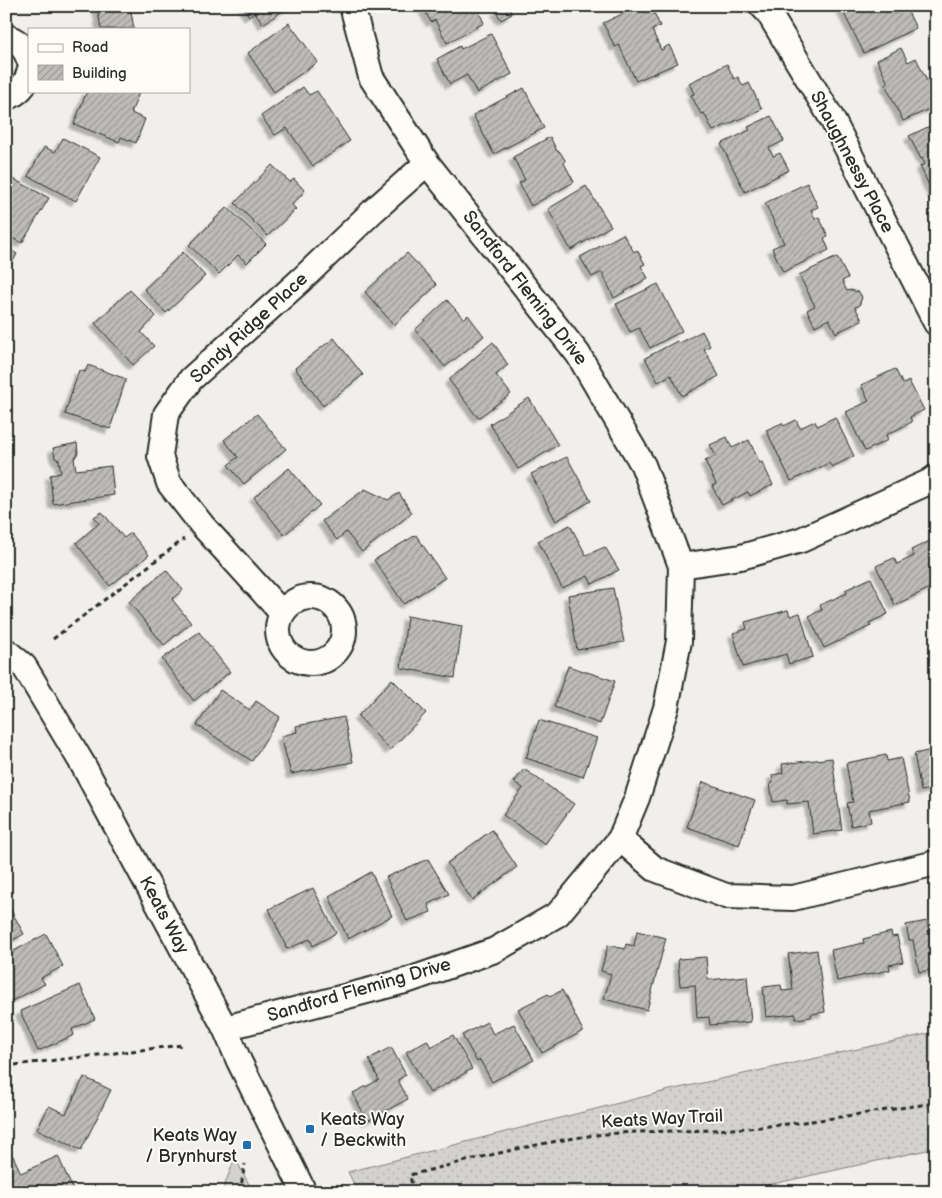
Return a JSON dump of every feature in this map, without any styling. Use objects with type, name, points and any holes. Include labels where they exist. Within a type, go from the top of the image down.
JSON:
[{"type":"street","name":"Sandford Fleming Drive","points":[[225,1028],[409,980],[495,950],[558,914],[620,839],[637,798],[666,708],[680,641],[681,566],[643,465],[578,354],[427,163],[371,77],[352,6]]},
{"type":"street","name":"Shaughnessy Place","points":[[762,6],[768,12],[831,117],[936,323]]},
{"type":"street","points":[[6,37],[12,38],[24,48],[28,58]]},
{"type":"street","points":[[6,98],[20,90],[28,76]]},
{"type":"street","name":"Sandy Ridge Place","points":[[282,612],[202,525],[169,483],[160,456],[166,414],[191,379],[427,163]]},
{"type":"street","points":[[681,566],[741,557],[801,540],[929,482],[936,477]]},
{"type":"street","name":"Keats Way","points":[[6,651],[24,666],[82,763],[225,1028],[239,1061],[304,1192]]},
{"type":"street","points":[[620,839],[655,869],[726,896],[793,898],[936,863]]},
{"type":"path","points":[[53,639],[202,525]]},
{"type":"path","points":[[6,1066],[182,1045]]},
{"type":"path","name":"Keats Way Trail","points":[[413,1192],[410,1175],[554,1142],[628,1133],[677,1132],[796,1123],[936,1103]]},
{"type":"path","points":[[240,1192],[245,1164]]},
{"type":"path","points":[[377,1192],[377,1190],[385,1187],[387,1192]]},
{"type":"shaded area","points":[[936,1032],[936,1148],[736,1192],[358,1192],[348,1172],[670,1090]]},
{"type":"shaded area","points":[[235,1158],[253,1192],[222,1192]]},
{"type":"building","points":[[97,6],[130,6],[134,28],[101,28]]},
{"type":"building","points":[[242,6],[290,6],[263,24],[255,12],[249,16]]},
{"type":"building","points":[[422,6],[481,6],[483,10],[479,12],[484,23],[447,43],[435,20],[431,22]]},
{"type":"building","points":[[508,6],[512,14],[501,20],[496,11]]},
{"type":"building","points":[[639,6],[651,6],[660,26],[652,30],[661,50],[669,45],[678,63],[636,81],[619,45],[615,47],[603,23]]},
{"type":"building","points":[[840,6],[891,6],[895,14],[906,8],[916,28],[864,53]]},
{"type":"building","points":[[289,23],[318,62],[274,92],[248,53]]},
{"type":"building","points":[[491,34],[512,74],[477,93],[467,75],[450,84],[437,59],[460,46],[461,49]]},
{"type":"building","points":[[901,48],[908,62],[916,58],[936,99],[936,106],[903,121],[885,84],[888,83],[877,60]]},
{"type":"building","points":[[727,64],[734,79],[738,77],[743,86],[749,83],[762,109],[713,131],[704,113],[701,114],[691,95],[694,94],[689,83]]},
{"type":"building","points":[[303,87],[309,95],[317,91],[350,141],[313,166],[287,128],[275,135],[261,116]]},
{"type":"building","points":[[524,88],[544,128],[494,154],[473,115]]},
{"type":"building","points":[[87,92],[139,93],[131,113],[145,119],[136,143],[121,137],[119,142],[74,124]]},
{"type":"building","points":[[771,116],[784,141],[769,148],[773,156],[780,153],[789,170],[745,192],[721,144],[750,130],[748,127]]},
{"type":"building","points":[[936,123],[936,193],[933,194],[920,166],[925,164],[909,136]]},
{"type":"building","points":[[550,137],[557,151],[560,152],[565,160],[564,163],[574,182],[531,206],[519,183],[525,180],[513,157]]},
{"type":"building","points":[[63,138],[100,157],[76,201],[28,176],[44,147],[55,152]]},
{"type":"building","points":[[272,165],[290,182],[294,179],[305,191],[292,205],[296,209],[268,236],[235,203]]},
{"type":"building","points":[[6,175],[49,198],[22,243],[6,235]]},
{"type":"building","points":[[807,183],[818,207],[811,210],[815,219],[819,217],[828,236],[824,238],[829,250],[783,272],[772,248],[784,243],[765,203]]},
{"type":"building","points":[[586,186],[611,226],[571,250],[548,209]]},
{"type":"building","points":[[227,207],[266,244],[247,263],[238,255],[219,274],[189,245]]},
{"type":"building","points":[[623,234],[634,252],[637,250],[645,264],[641,266],[648,278],[614,298],[602,272],[592,277],[580,257]]},
{"type":"building","points":[[6,247],[17,254],[6,274]]},
{"type":"building","points":[[183,252],[205,276],[166,313],[144,289]]},
{"type":"building","points":[[407,253],[437,285],[394,325],[365,292]]},
{"type":"building","points":[[837,257],[848,278],[842,281],[847,291],[859,292],[862,297],[859,306],[855,307],[862,320],[836,333],[829,319],[815,326],[807,310],[815,306],[799,275]]},
{"type":"building","points":[[658,284],[682,331],[650,348],[639,328],[630,332],[616,304]]},
{"type":"building","points":[[130,290],[156,316],[141,332],[154,346],[133,365],[95,323]]},
{"type":"building","points":[[447,300],[464,319],[468,315],[484,336],[445,367],[415,330]]},
{"type":"building","points":[[702,331],[710,346],[704,349],[719,376],[682,396],[671,375],[658,382],[645,358],[677,341],[678,344]]},
{"type":"building","points":[[334,338],[363,375],[323,406],[295,368]]},
{"type":"building","points":[[493,342],[508,365],[496,375],[511,394],[478,418],[449,380]]},
{"type":"building","points":[[88,365],[126,379],[110,429],[65,414],[79,370],[85,372]]},
{"type":"building","points":[[895,369],[903,384],[909,381],[924,410],[910,417],[912,422],[886,435],[888,440],[865,451],[846,412],[869,401],[861,385]]},
{"type":"building","points":[[529,398],[558,445],[518,469],[490,424]]},
{"type":"building","points":[[257,414],[286,449],[244,484],[228,465],[238,457],[224,440]]},
{"type":"building","points":[[835,417],[854,456],[832,467],[829,463],[791,481],[766,430],[782,423],[784,426],[796,420],[800,428],[815,421],[817,426]]},
{"type":"building","points":[[727,437],[732,448],[749,440],[773,485],[750,496],[748,492],[722,505],[712,486],[716,484],[705,461],[716,456],[710,445]]},
{"type":"building","points":[[77,443],[78,453],[74,459],[76,470],[111,466],[114,495],[53,504],[50,475],[61,473],[59,460],[55,458],[53,448]]},
{"type":"building","points":[[567,457],[591,501],[556,521],[531,474]]},
{"type":"building","points":[[289,468],[320,505],[284,535],[254,497]]},
{"type":"building","points":[[365,489],[388,500],[399,493],[412,513],[362,552],[346,532],[337,540],[322,521]]},
{"type":"building","points":[[102,512],[124,538],[131,533],[149,555],[110,586],[76,543],[99,523],[94,517]]},
{"type":"building","points":[[570,525],[586,555],[605,547],[619,570],[592,584],[588,576],[562,588],[538,541]]},
{"type":"building","points":[[416,535],[445,578],[404,604],[374,560]]},
{"type":"building","points":[[936,538],[936,585],[895,605],[876,566],[894,558],[897,564],[914,556],[911,550]]},
{"type":"building","points":[[166,570],[183,590],[172,599],[191,623],[164,645],[129,602]]},
{"type":"building","points":[[871,578],[888,614],[869,623],[871,626],[824,648],[809,616],[822,610],[820,605],[847,593],[845,590]]},
{"type":"building","points":[[613,588],[624,642],[577,650],[568,595]]},
{"type":"building","points":[[788,610],[790,616],[800,613],[813,657],[789,664],[786,654],[743,667],[733,633],[747,629],[745,622]]},
{"type":"building","points":[[407,616],[462,626],[455,678],[401,668]]},
{"type":"building","points":[[199,632],[230,672],[194,701],[162,659]]},
{"type":"building","points":[[568,666],[615,681],[600,724],[554,707]]},
{"type":"building","points":[[392,679],[426,713],[390,750],[358,716]]},
{"type":"building","points":[[220,690],[250,710],[256,701],[280,717],[252,761],[197,725]]},
{"type":"building","points":[[344,717],[353,762],[291,774],[281,736],[297,732],[296,726]]},
{"type":"building","points":[[539,720],[597,738],[583,777],[526,758]]},
{"type":"building","points":[[936,749],[936,788],[921,791],[914,754]]},
{"type":"building","points":[[886,755],[887,761],[901,758],[910,802],[869,810],[871,822],[851,826],[847,803],[853,802],[846,763]]},
{"type":"building","points":[[832,758],[842,830],[813,834],[809,802],[787,804],[787,800],[773,802],[770,784],[773,783],[772,775],[783,773],[782,764]]},
{"type":"building","points":[[524,769],[574,804],[545,844],[503,815],[523,788],[514,782]]},
{"type":"building","points":[[703,782],[755,800],[739,845],[687,827]]},
{"type":"building","points":[[492,830],[517,867],[472,900],[447,863]]},
{"type":"building","points":[[428,859],[449,894],[428,904],[431,912],[407,921],[386,877]]},
{"type":"building","points":[[371,872],[392,916],[348,939],[329,896]]},
{"type":"building","points":[[313,888],[336,933],[313,946],[310,939],[287,949],[269,909]]},
{"type":"building","points":[[6,901],[24,934],[6,944]]},
{"type":"building","points":[[927,921],[929,932],[936,930],[936,969],[919,972],[913,940],[909,940],[906,925]]},
{"type":"building","points":[[637,931],[666,938],[647,1010],[604,999],[611,974],[601,971],[608,945],[625,949],[626,944],[634,946]]},
{"type":"building","points":[[891,932],[892,937],[897,936],[903,962],[889,965],[890,970],[837,981],[831,950],[864,943],[863,939]]},
{"type":"building","points":[[46,934],[63,966],[41,978],[45,984],[10,1002],[6,995],[6,955]]},
{"type":"building","points":[[817,950],[825,1012],[811,1014],[811,1017],[796,1019],[796,1014],[766,1017],[763,987],[781,985],[782,991],[793,990],[788,954]]},
{"type":"building","points":[[706,957],[708,980],[747,976],[751,1022],[710,1025],[709,1017],[697,1018],[695,985],[680,986],[678,959]]},
{"type":"building","points":[[80,985],[95,1019],[72,1029],[74,1035],[38,1051],[20,1011]]},
{"type":"building","points":[[562,990],[583,1031],[542,1053],[518,1009],[548,994],[550,997]]},
{"type":"building","points":[[487,1022],[493,1034],[514,1024],[534,1060],[492,1082],[480,1060],[477,1062],[462,1035]]},
{"type":"building","points":[[453,1035],[472,1069],[430,1093],[406,1052],[427,1040],[431,1047]]},
{"type":"building","points":[[391,1047],[406,1075],[398,1080],[408,1099],[367,1121],[353,1093],[379,1080],[369,1059]]},
{"type":"building","points":[[84,1077],[111,1090],[81,1150],[37,1129],[49,1106],[66,1114]]},
{"type":"building","points":[[13,1156],[21,1173],[58,1156],[74,1192],[6,1192],[6,1159]]},
{"type":"place","name":"Keats Way / Beckwith","points":[[310,1129]]},
{"type":"place","name":"Keats Way / Brynhurst","points":[[247,1145]]}]
